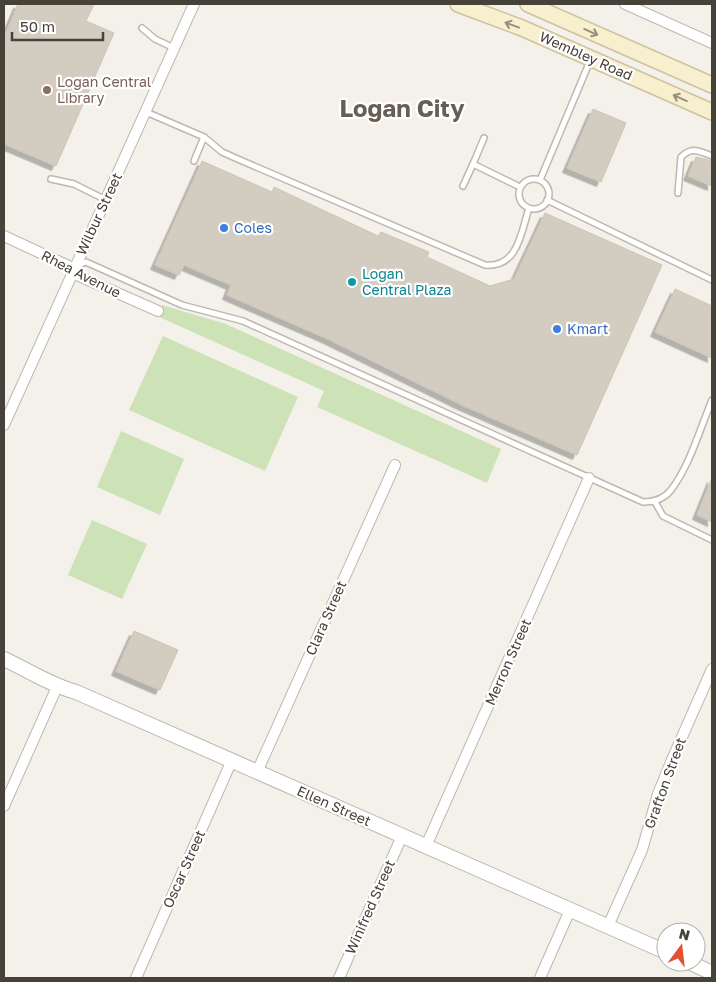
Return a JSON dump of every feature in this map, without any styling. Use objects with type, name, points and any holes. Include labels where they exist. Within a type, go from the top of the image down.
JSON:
[{"type":"main road","name":"Wembley Road","points":[[458,4],[592,58],[712,112]]},
{"type":"main road","name":"Wembley Road","points":[[528,4],[712,85]]},
{"type":"street","name":"Wilbur Street","points":[[4,425],[194,4]]},
{"type":"street","points":[[625,4],[712,42]]},
{"type":"street","name":"Rhea Avenue","points":[[4,236],[74,268],[79,276],[158,311]]},
{"type":"street","name":"Clara Street","points":[[257,772],[395,465]]},
{"type":"street","name":"Merron Street","points":[[426,846],[588,478]]},
{"type":"street","name":"Ellen Street","points":[[4,659],[33,672],[57,687],[76,692],[656,948]]},
{"type":"street","name":"Grafton Street","points":[[608,926],[642,850],[658,794],[712,669]]},
{"type":"street","points":[[4,806],[57,687]]},
{"type":"street","name":"Oscar Street","points":[[136,978],[232,760]]},
{"type":"street","name":"Winifred Street","points":[[338,978],[402,836]]},
{"type":"street","points":[[540,978],[570,910]]},
{"type":"lane","points":[[142,28],[155,39],[174,48]]},
{"type":"lane","points":[[540,180],[592,58]]},
{"type":"lane","points":[[146,112],[204,137],[222,152],[485,265],[496,266],[511,258],[529,208]]},
{"type":"lane","points":[[194,161],[204,137]]},
{"type":"lane","points":[[463,186],[484,138]]},
{"type":"lane","points":[[678,193],[680,156],[686,151],[695,149],[712,156]]},
{"type":"lane","points":[[473,164],[520,187]]},
{"type":"lane","points":[[51,179],[74,184],[106,200]]},
{"type":"lane","points":[[520,187],[531,180],[540,180]]},
{"type":"lane","points":[[520,187],[519,197],[529,208],[537,208],[547,200],[548,191],[540,180]]},
{"type":"lane","points":[[547,200],[712,280]]},
{"type":"lane","points":[[74,268],[86,262],[182,305],[243,321],[643,502],[655,502],[672,489],[712,400]]},
{"type":"lane","points":[[705,275],[712,275]]},
{"type":"lane","points":[[655,502],[663,516],[712,540]]},
{"type":"green space","points":[[162,305],[226,324],[501,449],[487,483],[317,407],[324,391],[157,316]]},
{"type":"green space","points":[[163,336],[298,397],[265,471],[129,410]]},
{"type":"green space","points":[[121,431],[184,459],[160,515],[97,487]]},
{"type":"green space","points":[[92,520],[147,544],[122,599],[68,575]]},
{"type":"building","name":"Logan Central Library","points":[[18,4],[94,4],[86,21],[114,33],[56,166],[4,144],[4,37]]},
{"type":"building","points":[[593,109],[626,123],[601,182],[567,168]]},
{"type":"building","points":[[696,157],[712,161],[712,186],[688,176]]},
{"type":"building","points":[[202,161],[272,192],[274,187],[378,236],[381,232],[429,252],[427,257],[490,286],[514,279],[545,213],[662,265],[577,455],[462,405],[328,339],[227,295],[231,285],[184,265],[179,275],[155,265]]},
{"type":"building","points":[[675,289],[712,306],[712,358],[655,332]]},
{"type":"building","points":[[712,478],[712,522],[697,515]]},
{"type":"building","points":[[134,631],[178,650],[160,690],[116,671]]},
{"type":"place","name":"Logan Central Library","points":[[47,90]]},
{"type":"place","name":"Coles","points":[[224,228]]},
{"type":"place","name":"Logan Central Plaza","points":[[352,282]]},
{"type":"place","name":"Kmart","points":[[557,329]]},
{"type":"district","name":"Logan City","points":[[402,109]]}]
